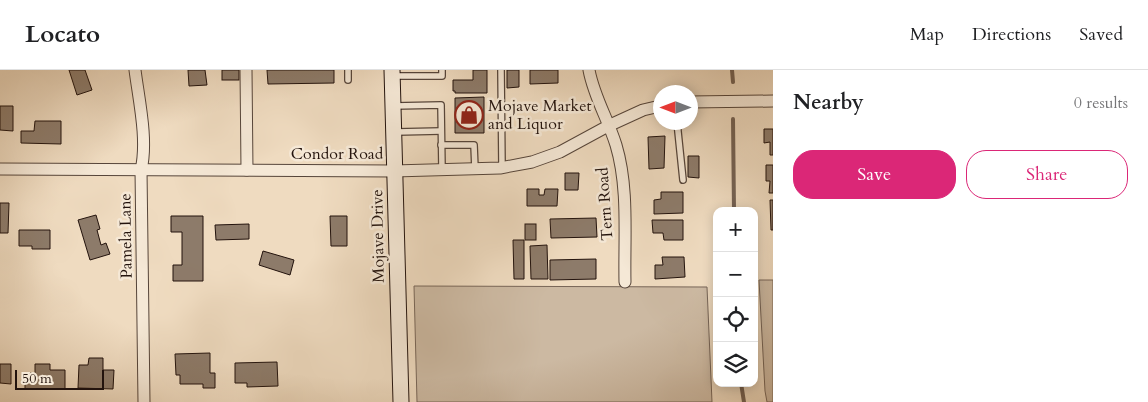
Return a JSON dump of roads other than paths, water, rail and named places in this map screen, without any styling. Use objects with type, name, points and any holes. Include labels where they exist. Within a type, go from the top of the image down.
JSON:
[{"type":"main road","name":"Mojave Drive","points":[[392,73],[401,402]]},
{"type":"street","name":"Pamela Lane","points":[[135,70],[142,117],[144,158],[141,170],[144,402]]},
{"type":"street","points":[[246,70],[247,170]]},
{"type":"street","name":"Tern Road","points":[[589,70],[592,86],[616,145],[623,178],[625,282]]},
{"type":"street","points":[[698,102],[773,101]]},
{"type":"street","name":"Condor Road","points":[[0,170],[394,171],[502,168],[532,162],[560,152],[608,126],[643,110],[653,108]]},
{"type":"lane","points":[[348,70],[348,80]]},
{"type":"lane","points":[[392,73],[442,76],[442,70]]},
{"type":"lane","points":[[501,70],[502,168]]},
{"type":"lane","points":[[393,106],[440,106],[442,170]]},
{"type":"lane","points":[[678,130],[683,180]]},
{"type":"lane","points":[[394,132],[441,132]]},
{"type":"lane","points":[[441,145],[474,145],[475,169]]},
{"type":"waterway","points":[[732,70],[733,82]]},
{"type":"waterway","points":[[733,119],[734,207]]},
{"type":"waterway","points":[[742,387],[744,402]]},
{"type":"place","name":"Mojave Market and Liquor","points":[[469,115]]}]
